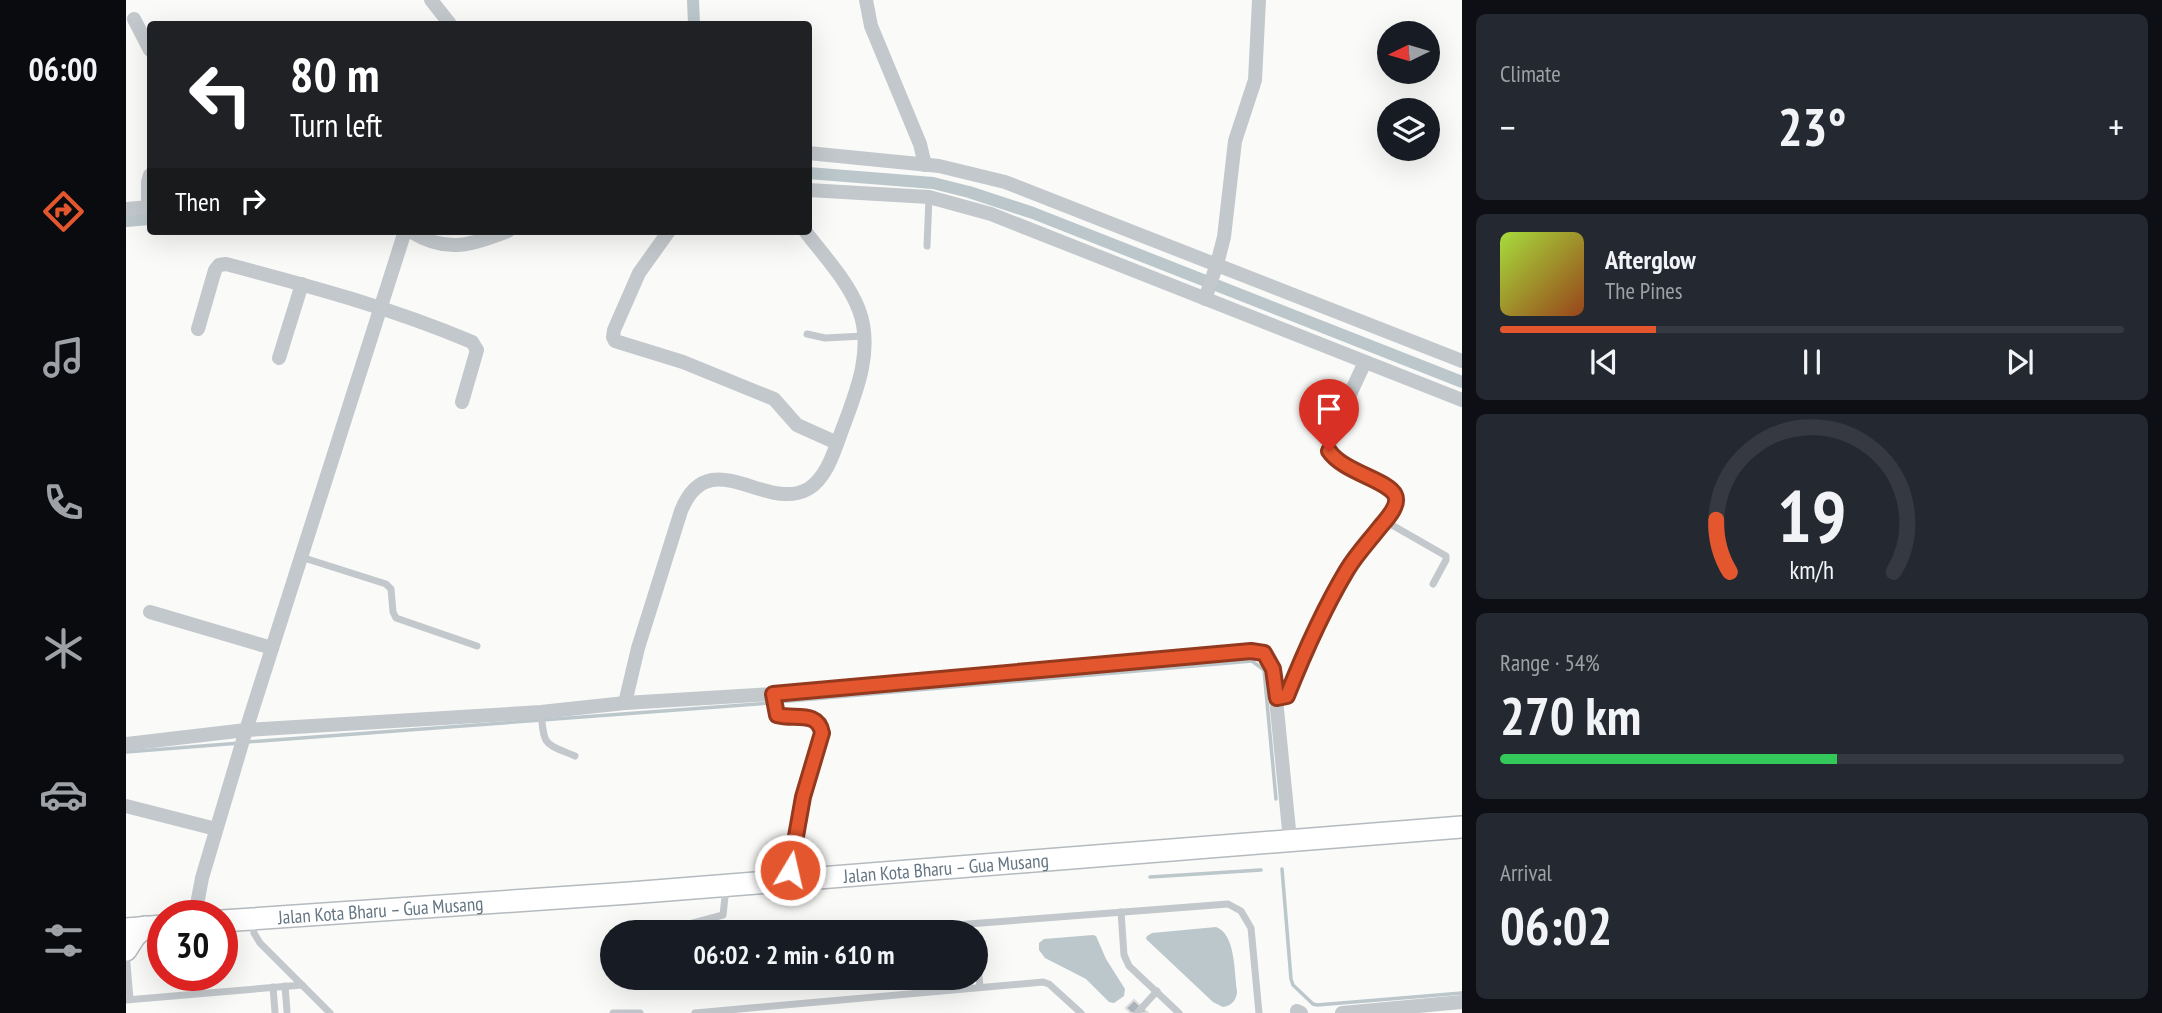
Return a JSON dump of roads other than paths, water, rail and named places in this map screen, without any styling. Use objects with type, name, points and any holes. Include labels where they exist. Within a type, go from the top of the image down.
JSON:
[{"type":"main road","name":"Jalan Kota Bharu – Gua Musang","points":[[238,920],[1462,827]]},
{"type":"main road","points":[[126,951],[145,927]]},
{"type":"street","points":[[431,0],[448,21]]},
{"type":"street","points":[[866,0],[871,26],[925,165]]},
{"type":"street","points":[[1206,296],[1217,266],[1228,208],[1235,141],[1255,80],[1259,0]]},
{"type":"street","points":[[134,19],[147,44]]},
{"type":"street","points":[[812,153],[925,165],[993,178],[1026,188],[1113,225],[1462,361]]},
{"type":"street","points":[[812,190],[929,197],[991,214],[1206,296],[1462,400]]},
{"type":"street","points":[[126,209],[147,207]]},
{"type":"street","points":[[198,900],[243,740],[406,235]]},
{"type":"street","points":[[415,235],[428,241],[468,246],[497,235]]},
{"type":"street","points":[[666,235],[639,273],[614,330],[615,341],[683,362],[774,399],[797,425],[837,443]]},
{"type":"street","points":[[625,703],[638,648],[681,511],[694,489],[704,482],[717,479],[780,493],[806,490],[826,468],[837,443],[858,388],[864,360],[864,336],[860,312],[850,292],[808,235]]},
{"type":"street","points":[[198,329],[219,265],[226,264],[302,284],[452,333],[476,346],[476,356],[462,402]]},
{"type":"street","points":[[279,358],[302,284]]},
{"type":"street","points":[[1277,698],[1287,696],[1322,615],[1348,567],[1385,521],[1396,502],[1393,492],[1341,464],[1329,451],[1330,437],[1365,362]]},
{"type":"street","points":[[150,612],[272,648]]},
{"type":"street","points":[[126,744],[243,740],[541,718],[625,703],[774,701],[1251,651],[1264,653],[1270,660],[1277,698],[1290,840]]},
{"type":"street","points":[[774,701],[781,716],[814,719],[819,723],[822,733],[800,810],[790,878]]},
{"type":"street","points":[[126,806],[216,829]]},
{"type":"street","points":[[1342,1013],[1462,1002]]},
{"type":"lane","points":[[927,246],[929,197]]},
{"type":"lane","points":[[807,334],[825,338],[864,336]]},
{"type":"lane","points":[[1385,521],[1446,556],[1433,584]]},
{"type":"lane","points":[[302,557],[386,584],[391,589],[396,618],[477,646]]},
{"type":"lane","points":[[541,718],[542,738],[548,744],[575,756]]},
{"type":"lane","points":[[704,920],[723,915],[726,884]]},
{"type":"lane","points":[[988,922],[1228,904],[1241,911],[1251,928],[1259,1013]]},
{"type":"lane","points":[[1121,912],[1126,961],[1180,1013]]},
{"type":"lane","points":[[253,919],[256,939],[330,1013]]},
{"type":"lane","points":[[126,951],[128,999],[302,985]]},
{"type":"lane","points":[[988,987],[1043,982],[1049,984],[1081,1013]]},
{"type":"lane","points":[[285,986],[287,1011]]},
{"type":"lane","points":[[273,987],[275,1012]]},
{"type":"lane","points":[[695,1013],[957,990]]},
{"type":"lane","points":[[1137,1013],[1157,992]]},
{"type":"lane","points":[[613,1013],[640,1013]]},
{"type":"waterway","points":[[693,0],[694,21]]},
{"type":"waterway","points":[[812,173],[933,183],[969,192],[1033,213],[1462,382]]},
{"type":"waterway","points":[[126,221],[147,219]]},
{"type":"waterway","points":[[778,702],[1252,661],[1264,670],[1276,799]]},
{"type":"waterway","points":[[247,742],[770,703]]},
{"type":"waterway","points":[[126,752],[240,743]]},
{"type":"waterway","points":[[1282,869],[1291,979],[1293,985],[1313,1004],[1462,993]]},
{"type":"waterway","points":[[1150,877],[1261,870]]}]
